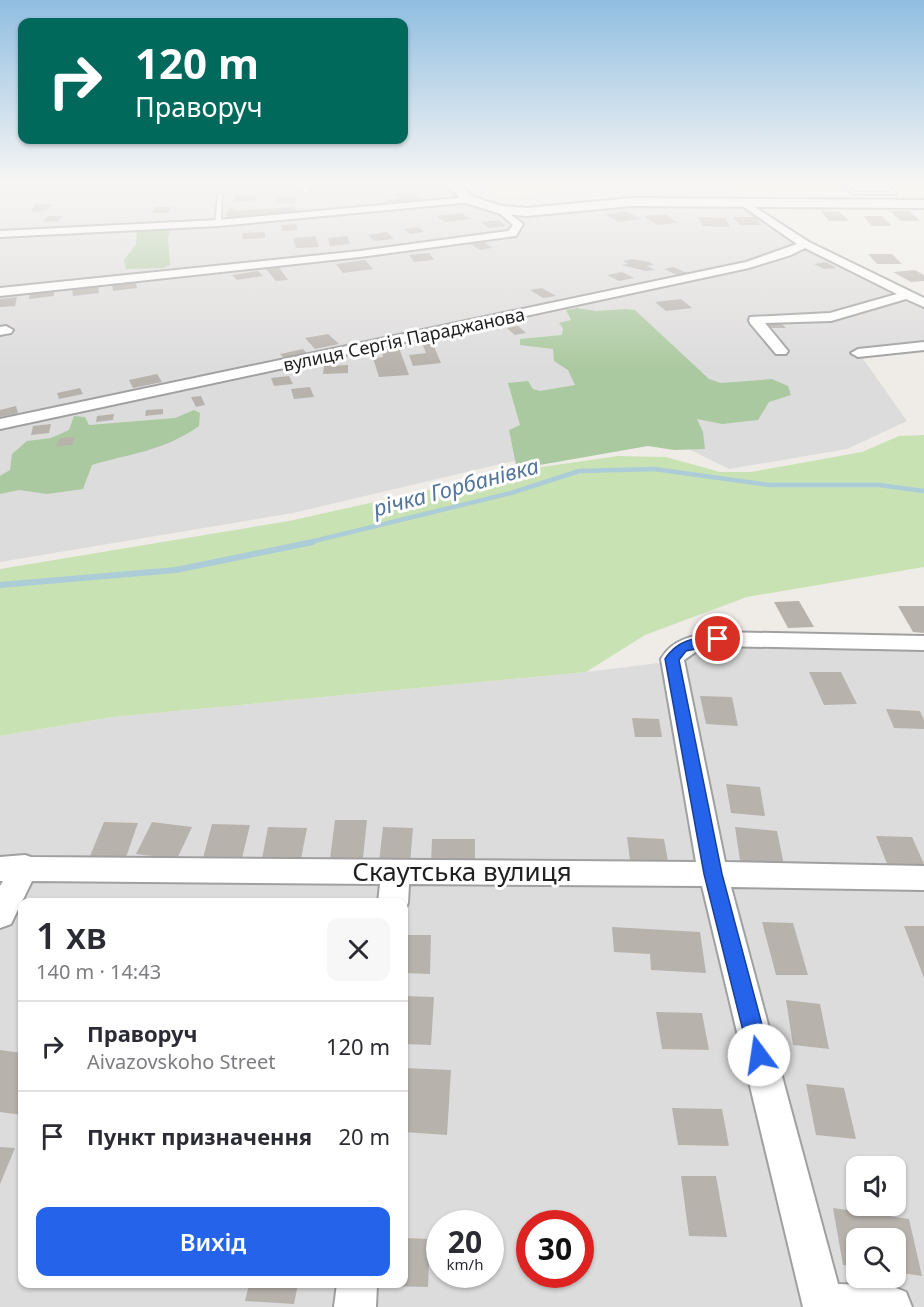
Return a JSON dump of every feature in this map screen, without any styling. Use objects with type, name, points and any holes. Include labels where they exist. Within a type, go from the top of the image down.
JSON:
[{"type":"street","points":[[0,292],[428,245]]},
{"type":"street","name":"вулиця Сергія Параджанова","points":[[0,424],[749,265],[787,253],[803,245]]},
{"type":"street","points":[[807,245],[924,303]]},
{"type":"street","points":[[781,351],[755,320],[831,317],[907,295]]},
{"type":"street","points":[[858,353],[924,346]]},
{"type":"street","points":[[891,1307],[823,1306],[713,874],[672,659],[681,647],[718,639],[924,643]]},
{"type":"street","points":[[0,915],[13,868]]},
{"type":"street","name":"Скаутська вулиця","points":[[13,868],[924,878]]},
{"type":"street","points":[[393,898],[395,872]]},
{"type":"street","points":[[355,1307],[357,1288]]},
{"type":"shaded area","points":[[0,245],[807,245],[924,303],[924,346],[859,353],[907,421],[847,449],[729,469],[670,440],[509,462],[293,513],[0,562]]},
{"type":"shaded area","points":[[721,645],[924,648],[924,1307],[0,1307],[0,736],[113,717],[586,672],[683,660]]},
{"type":"green space","points":[[135,245],[168,245],[170,265],[163,268],[126,269],[124,260]]},
{"type":"green space","points":[[577,308],[596,311],[635,310],[709,379],[721,383],[772,379],[788,386],[791,395],[769,402],[758,420],[722,424],[697,419],[703,432],[705,449],[674,450],[648,446],[534,466],[516,465],[509,430],[520,425],[508,383],[528,381],[533,389],[540,391],[575,385],[568,370],[554,361],[553,349],[520,345],[520,339],[562,335],[563,328],[559,323],[571,320],[566,310]]},
{"type":"green space","points":[[194,410],[200,413],[199,426],[160,446],[92,465],[83,489],[47,494],[19,490],[0,494],[0,476],[10,470],[12,454],[27,441],[51,438],[69,430],[74,416],[85,417],[89,425],[175,418]]},
{"type":"green space","points":[[924,435],[924,567],[747,597],[645,635],[586,672],[113,717],[0,736],[0,569],[289,521],[514,471],[618,456],[666,457],[720,472],[751,472],[862,452],[899,436]]},
{"type":"building","points":[[295,245],[318,245],[319,247],[296,248]]},
{"type":"building","points":[[472,245],[488,245],[492,248],[480,250]]},
{"type":"building","points":[[429,253],[434,260],[414,262],[409,255]]},
{"type":"building","points":[[868,254],[892,254],[902,264],[877,264]]},
{"type":"building","points":[[632,259],[649,262],[654,265],[647,266],[655,270],[646,271],[621,265],[628,264],[623,261]]},
{"type":"building","points":[[365,260],[373,269],[343,273],[336,264]]},
{"type":"building","points":[[826,262],[836,268],[824,269],[814,264]]},
{"type":"building","points":[[278,266],[288,280],[276,281],[265,268]]},
{"type":"building","points":[[673,267],[687,273],[677,275],[664,269]]},
{"type":"building","points":[[915,270],[924,275],[924,281],[911,282],[893,272]]},
{"type":"building","points":[[258,271],[263,276],[237,280],[232,275]]},
{"type":"building","points":[[622,272],[634,278],[619,281],[607,275]]},
{"type":"building","points":[[135,281],[137,288],[113,291],[112,284]]},
{"type":"building","points":[[98,286],[99,293],[73,296],[72,289]]},
{"type":"building","points":[[542,288],[556,296],[543,298],[530,290]]},
{"type":"building","points":[[54,290],[54,296],[29,299],[30,293]]},
{"type":"building","points":[[17,297],[15,306],[0,307],[0,299]]},
{"type":"building","points":[[681,299],[692,308],[666,311],[655,302]]},
{"type":"building","points":[[764,323],[781,323],[786,328],[769,328]]},
{"type":"building","points":[[518,326],[526,333],[515,335],[507,328]]},
{"type":"building","points":[[328,334],[339,344],[315,349],[305,338]]},
{"type":"building","points":[[432,342],[441,363],[413,366],[409,355],[426,353],[422,343]]},
{"type":"building","points":[[399,348],[409,375],[379,377],[373,358],[383,357],[381,350]]},
{"type":"building","points":[[303,349],[309,356],[286,360],[280,354]]},
{"type":"building","points":[[348,365],[348,373],[323,374],[324,366]]},
{"type":"building","points":[[157,374],[162,382],[133,388],[129,380]]},
{"type":"building","points":[[289,376],[293,384],[274,386],[271,378]]},
{"type":"building","points":[[310,387],[314,397],[294,399],[291,389]]},
{"type":"building","points":[[80,388],[83,394],[59,399],[57,393]]},
{"type":"building","points":[[201,396],[205,405],[196,407],[191,397]]},
{"type":"building","points":[[16,406],[18,413],[0,417],[0,410]]},
{"type":"building","points":[[163,409],[163,414],[145,416],[146,410]]},
{"type":"building","points":[[114,414],[113,420],[96,422],[97,416]]},
{"type":"building","points":[[51,424],[49,433],[31,435],[33,426]]},
{"type":"building","points":[[75,437],[72,445],[56,446],[60,438]]},
{"type":"building","points":[[799,601],[814,627],[788,628],[774,602]]},
{"type":"building","points":[[898,606],[924,606],[924,633],[913,632]]},
{"type":"building","points":[[809,672],[841,672],[857,704],[824,705]]},
{"type":"building","points":[[700,696],[732,697],[738,726],[706,724]]},
{"type":"building","points":[[886,709],[920,711],[924,720],[924,729],[894,728]]},
{"type":"building","points":[[632,718],[659,719],[662,737],[635,737]]},
{"type":"building","points":[[726,784],[760,787],[765,816],[731,813]]},
{"type":"building","points":[[335,820],[367,820],[363,858],[330,859]]},
{"type":"building","points":[[104,822],[138,823],[126,857],[90,856]]},
{"type":"building","points":[[152,822],[192,827],[177,859],[136,854]]},
{"type":"building","points":[[212,824],[250,825],[242,858],[203,858]]},
{"type":"building","points":[[268,827],[307,828],[301,859],[262,859]]},
{"type":"building","points":[[383,827],[413,828],[410,863],[379,862]]},
{"type":"building","points":[[735,827],[777,831],[785,870],[741,867]]},
{"type":"building","points":[[876,836],[912,837],[924,864],[924,871],[890,871]]},
{"type":"building","points":[[627,837],[664,839],[668,861],[630,860]]},
{"type":"building","points":[[432,839],[475,839],[475,863],[431,862]]},
{"type":"building","points":[[762,922],[793,923],[808,975],[776,975]]},
{"type":"building","points":[[904,926],[924,926],[924,978]]},
{"type":"building","points":[[612,927],[700,932],[706,973],[651,970],[650,954],[614,952]]},
{"type":"building","points":[[408,935],[431,935],[430,974],[408,973]]},
{"type":"building","points":[[408,996],[434,997],[431,1045],[408,1044]]},
{"type":"building","points":[[786,1000],[820,1004],[829,1049],[793,1045]]},
{"type":"building","points":[[656,1012],[702,1013],[709,1050],[662,1049]]},
{"type":"building","points":[[0,1050],[18,1052],[18,1114],[0,1112]]},
{"type":"building","points":[[408,1068],[451,1070],[447,1135],[408,1132]]},
{"type":"building","points":[[806,1084],[844,1088],[856,1139],[816,1135]]},
{"type":"building","points":[[672,1108],[722,1109],[729,1146],[678,1145]]},
{"type":"building","points":[[0,1147],[15,1148],[0,1184]]},
{"type":"building","points":[[681,1176],[716,1176],[727,1237],[689,1236]]},
{"type":"building","points":[[833,1208],[846,1210],[846,1216],[888,1216],[909,1219],[922,1276],[906,1274],[906,1228],[846,1228],[846,1265],[843,1265]]},
{"type":"building","points":[[408,1238],[426,1239],[426,1287],[408,1287]]},
{"type":"building","points":[[248,1288],[297,1288],[294,1304],[245,1301]]},
{"type":"waterway","name":"річка Горбанівка","points":[[306,543],[511,493],[579,471],[654,469],[769,485],[879,485],[924,491]]},
{"type":"waterway","name":"річка Горбанівка","points":[[0,585],[176,570],[313,542]]},
{"type":"route","points":[[718,639],[681,647],[672,659],[713,874],[759,1055]]}]
